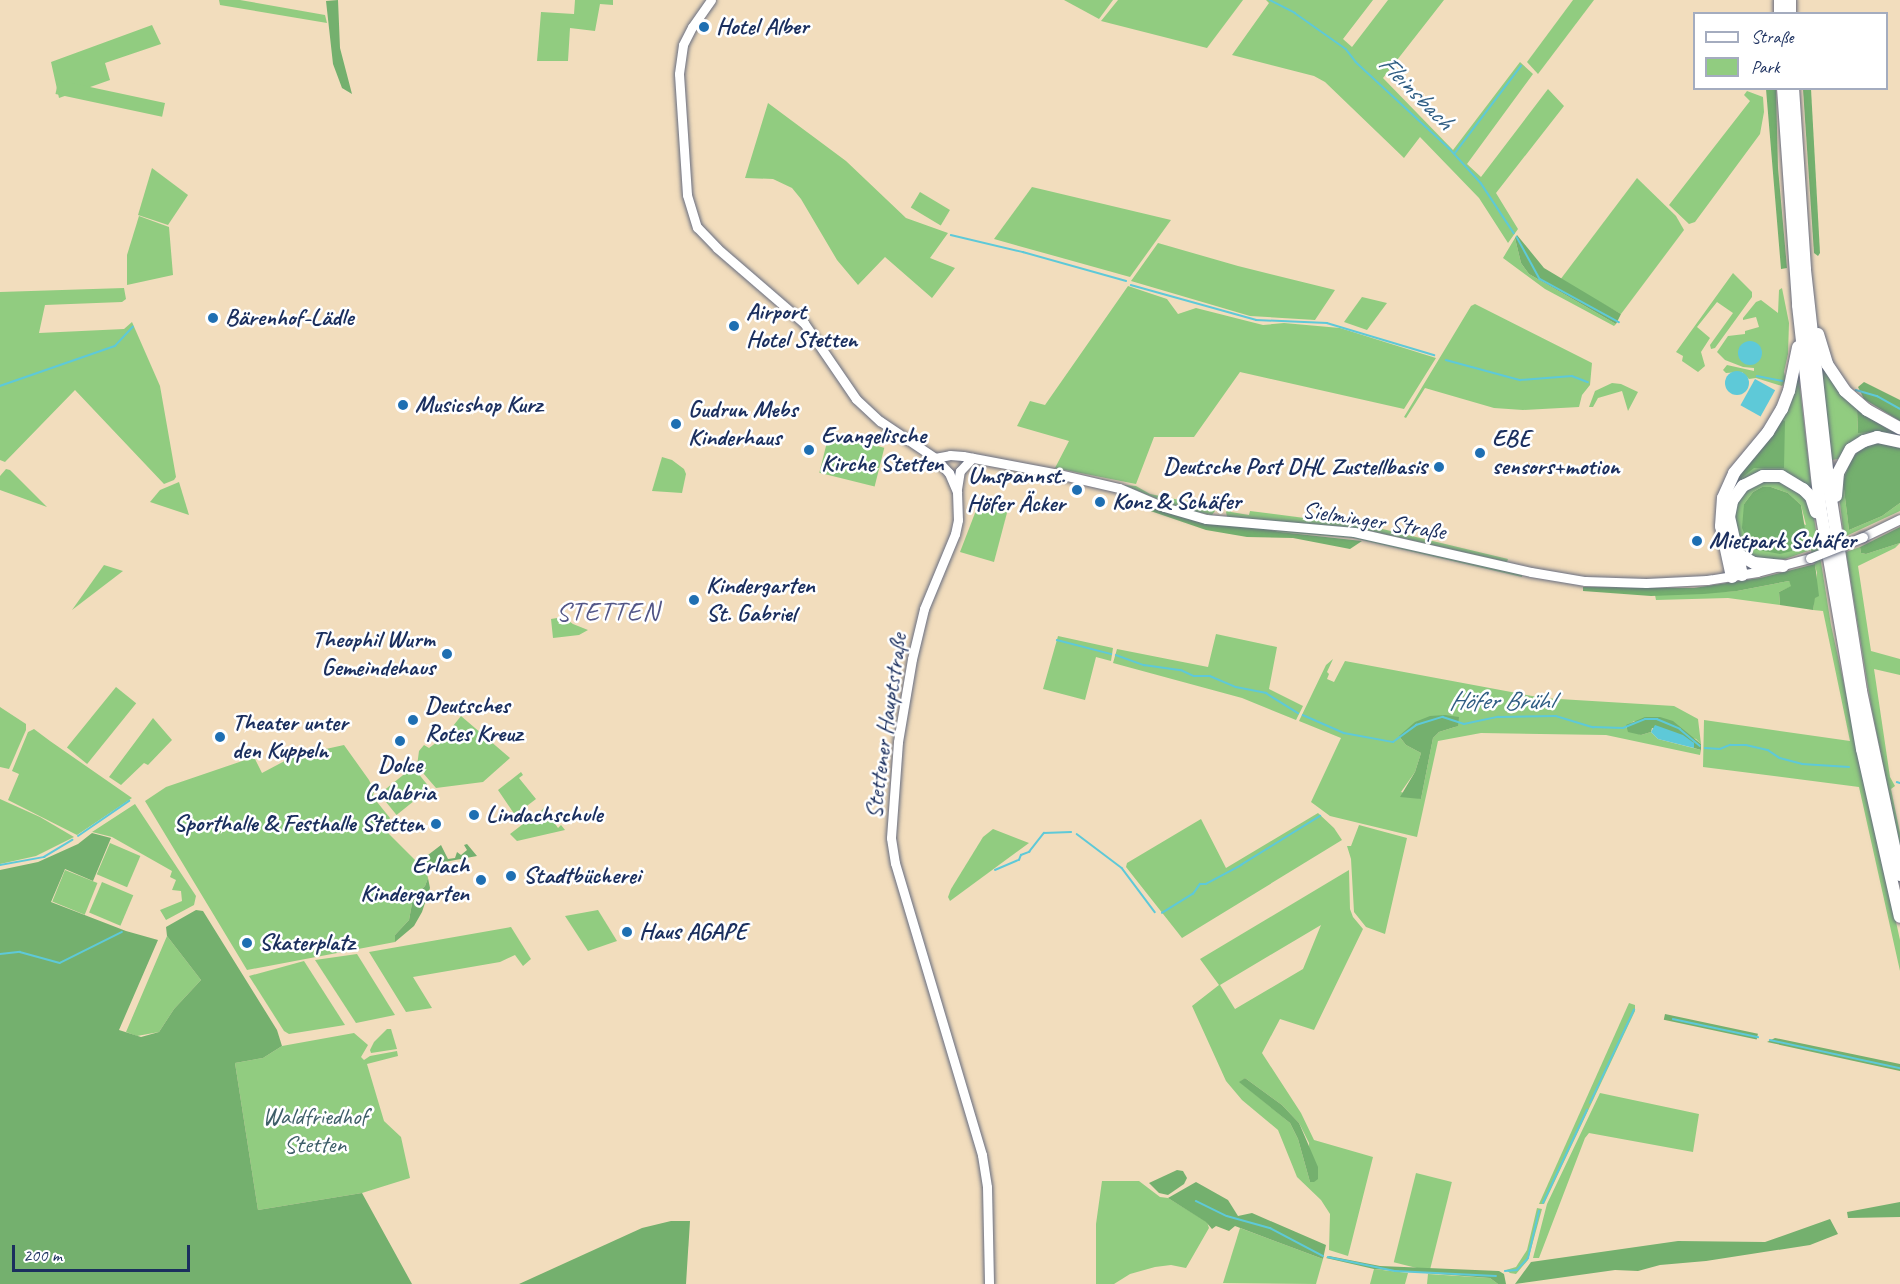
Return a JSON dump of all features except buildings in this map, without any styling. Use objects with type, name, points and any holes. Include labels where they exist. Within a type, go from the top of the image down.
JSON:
[{"type":"highway","points":[[1783,90],[1801,337],[1824,525],[1865,766],[1900,918]]},
{"type":"highway","points":[[1793,90],[1808,303],[1835,534],[1861,691],[1900,875]]},
{"type":"highway","points":[[1808,303],[1816,323],[1821,348],[1840,385],[1861,405],[1900,428]]},
{"type":"highway","points":[[1737,576],[1721,526],[1724,498],[1737,469],[1768,432],[1782,409],[1789,391],[1801,337]]},
{"type":"highway","points":[[1835,534],[1839,518],[1837,478],[1845,456],[1855,446],[1870,438],[1884,437],[1900,442]]},
{"type":"highway","points":[[1737,576],[1736,553],[1729,523],[1731,506],[1739,491],[1758,477],[1775,475],[1798,484],[1810,497],[1824,525]]},
{"type":"highway","points":[[1736,553],[1754,563],[1783,566]]},
{"type":"street","name":"Stettener Hauptstraße","points":[[711,0],[692,27],[683,45],[679,74],[687,195],[697,227],[717,248],[804,323],[865,409],[935,459],[949,473],[957,492],[958,520],[955,534],[924,609],[912,658],[898,742],[891,838],[896,863],[982,1155],[987,1187],[989,1284]]},
{"type":"street","name":"Sielminger Straße","points":[[935,459],[950,455],[972,458],[1119,488],[1164,507],[1206,519],[1354,532],[1567,579],[1646,583],[1737,576],[1810,558],[1863,537],[1900,519]]},
{"type":"street","points":[[957,492],[960,471],[972,458]]},
{"type":"green space","points":[[219,0],[240,0],[325,15],[327,23],[220,5]]},
{"type":"green space","points":[[338,0],[340,48],[352,94],[342,88],[333,64],[326,1]]},
{"type":"green space","points":[[575,0],[613,0],[613,5],[600,4],[595,31],[570,28],[568,61],[537,61],[541,12],[574,14]]},
{"type":"green space","points":[[1064,0],[1113,0],[1099,19]]},
{"type":"green space","points":[[1118,0],[1243,0],[1207,48],[1101,21]]},
{"type":"green space","points":[[1266,0],[1373,0],[1343,39],[1352,47],[1388,0],[1444,0],[1383,78],[1453,150],[1520,62],[1533,74],[1467,164],[1481,177],[1548,89],[1564,106],[1496,193],[1518,229],[1508,243],[1479,198],[1420,137],[1404,158],[1325,82],[1314,76],[1232,55],[1269,3]]},
{"type":"green space","points":[[1573,0],[1594,0],[1538,74],[1527,62]]},
{"type":"green space","points":[[152,25],[161,44],[105,63],[110,80],[59,98],[51,62]]},
{"type":"green space","points":[[58,80],[165,103],[162,117],[55,94]]},
{"type":"green space","points":[[1766,90],[1776,90],[1778,168],[1787,268],[1781,269]]},
{"type":"green space","points":[[1803,90],[1811,90],[1820,253],[1818,256],[1814,253]]},
{"type":"green space","points":[[1747,91],[1763,97],[1764,112],[1760,134],[1695,222],[1689,224],[1669,205],[1750,101],[1744,95]]},
{"type":"green space","points":[[768,103],[846,161],[906,218],[948,233],[930,258],[955,268],[932,298],[885,257],[858,285],[837,260],[801,199],[792,188],[773,179],[745,178]]},
{"type":"green space","points":[[152,168],[188,195],[168,225],[138,215]]},
{"type":"green space","points":[[1637,178],[1676,216],[1684,230],[1621,314],[1560,280]]},
{"type":"green space","points":[[1032,187],[1171,220],[1130,277],[994,239]]},
{"type":"green space","points":[[920,192],[950,210],[941,225],[911,207]]},
{"type":"green space","points":[[139,216],[169,227],[173,275],[127,285],[127,255]]},
{"type":"green space","points":[[1517,235],[1544,268],[1621,314],[1616,324],[1529,274],[1521,263],[1515,238]]},
{"type":"green space","points":[[1515,238],[1521,263],[1529,274],[1616,324],[1614,326],[1545,289],[1503,258]]},
{"type":"green space","points":[[1158,243],[1335,290],[1315,320],[1250,316],[1131,281]]},
{"type":"green space","points":[[1733,273],[1752,292],[1752,297],[1715,348],[1711,349],[1710,345],[1733,313],[1717,302],[1697,327],[1710,338],[1701,352],[1705,366],[1698,372],[1682,361],[1683,356],[1676,352]]},
{"type":"green space","points":[[1128,286],[1167,299],[1178,314],[1196,308],[1263,325],[1284,323],[1340,328],[1436,358],[1404,409],[1240,372],[1194,437],[1154,437],[1136,484],[1055,468],[1069,441],[1017,426],[1030,401],[1045,405]]},
{"type":"green space","points":[[124,288],[126,299],[122,302],[45,305],[39,333],[124,329],[132,322],[160,386],[176,477],[174,480],[164,484],[75,390],[5,462],[0,460],[0,292]]},
{"type":"green space","points":[[1782,288],[1789,323],[1788,354],[1784,372],[1786,380],[1782,386],[1756,378],[1749,379],[1742,372],[1726,373],[1723,370],[1727,365],[1754,371],[1754,368],[1743,367],[1725,360],[1717,352],[1728,336],[1745,334],[1745,331],[1759,327],[1756,317],[1743,320],[1756,302],[1761,300],[1778,313],[1779,290]]},
{"type":"green space","points":[[1362,297],[1387,303],[1367,330],[1344,322]]},
{"type":"green space","points":[[1475,304],[1592,363],[1590,385],[1582,395],[1579,407],[1523,410],[1494,408],[1425,388],[1406,418],[1404,417],[1471,306]]},
{"type":"green space","points":[[1821,364],[1900,433],[1900,438],[1847,446],[1838,459],[1832,460]],"holes":[[[1857,409],[1891,431],[1858,433]]]},
{"type":"green space","points":[[1798,372],[1812,492],[1799,480],[1742,481],[1725,503]]},
{"type":"green space","points":[[1864,382],[1900,400],[1900,421],[1864,399],[1858,387]]},
{"type":"green space","points":[[1612,383],[1621,384],[1638,392],[1628,411],[1622,391],[1598,398],[1593,407],[1589,407],[1595,391]]},
{"type":"green space","points":[[1857,409],[1892,432],[1858,433]]},
{"type":"green space","points":[[1781,420],[1785,421],[1784,468],[1754,468],[1740,479],[1729,494],[1739,474]]},
{"type":"green space","points":[[829,434],[884,448],[875,487],[819,473]]},
{"type":"green space","points":[[1874,439],[1893,441],[1900,445],[1900,448],[1875,441],[1861,447],[1850,462],[1843,481],[1849,530],[1882,516],[1900,503],[1900,511],[1844,537],[1839,495],[1840,474],[1853,451]]},
{"type":"green space","points":[[1875,441],[1900,448],[1900,503],[1882,516],[1849,530],[1843,481],[1850,462],[1861,447]]},
{"type":"green space","points":[[662,457],[672,460],[684,469],[686,474],[682,493],[652,491]]},
{"type":"green space","points":[[6,469],[10,470],[47,507],[0,490],[0,476]]},
{"type":"green space","points":[[1785,480],[1809,502],[1814,518],[1831,625],[1900,940],[1900,971],[1859,787],[1703,767],[1704,720],[1850,741],[1823,611],[1813,610],[1817,573],[1811,550],[1785,559],[1757,560],[1740,550],[1732,511],[1749,483]],"holes":[[[1762,487],[1771,487],[1788,493],[1801,505],[1806,525],[1744,504],[1753,492]]]},
{"type":"green space","points":[[179,482],[189,515],[150,502],[160,490]]},
{"type":"green space","points":[[1124,485],[1136,486],[1150,494],[1210,506],[1215,511],[1212,515],[1181,509]]},
{"type":"green space","points":[[1762,487],[1771,487],[1788,493],[1801,505],[1808,547],[1780,554],[1753,549],[1742,528],[1744,504],[1753,492]]},
{"type":"green space","points":[[1136,497],[1149,503],[1280,532],[1362,541],[1350,549],[1293,538],[1247,537],[1206,530],[1136,506]]},
{"type":"green space","points":[[980,500],[1008,509],[994,562],[960,552]]},
{"type":"green space","points":[[1230,508],[1231,512],[1249,515],[1250,511],[1374,527],[1508,559],[1507,562],[1366,530],[1227,517],[1226,512]]},
{"type":"green space","points":[[1900,527],[1900,543],[1866,554],[1861,553],[1860,547]]},
{"type":"green space","points":[[1265,528],[1351,535],[1498,567],[1522,575],[1522,577],[1353,538],[1280,532]]},
{"type":"green space","points":[[1900,543],[1895,548],[1858,566],[1871,651],[1900,659],[1900,675],[1874,669],[1890,777],[1895,786],[1891,789],[1900,833],[1900,848],[1871,705],[1846,552],[1860,547],[1861,553],[1866,554]]},
{"type":"green space","points":[[1815,564],[1819,596],[1815,598],[1813,610],[1780,605],[1779,592],[1791,586],[1789,581],[1737,591],[1704,594],[1651,596],[1583,591],[1583,587],[1694,588],[1760,578]]},
{"type":"green space","points":[[104,565],[123,571],[72,610]]},
{"type":"green space","points":[[1789,581],[1792,586],[1779,592],[1780,605],[1728,598],[1656,600],[1655,595],[1737,591]]},
{"type":"green space","points":[[563,617],[588,630],[579,635],[553,638],[551,619]]},
{"type":"green space","points":[[1216,634],[1277,647],[1269,689],[1303,706],[1296,720],[1242,698],[1113,663],[1117,649],[1208,667]]},
{"type":"green space","points":[[1058,636],[1113,648],[1111,661],[1096,657],[1085,700],[1043,689]]},
{"type":"green space","points":[[1333,659],[1327,672],[1329,674],[1327,679],[1334,682],[1345,661],[1543,698],[1674,706],[1698,719],[1701,744],[1696,739],[1634,721],[1625,727],[1641,735],[1651,732],[1658,739],[1701,750],[1700,755],[1606,735],[1481,733],[1438,741],[1417,837],[1330,816],[1311,802],[1341,738],[1299,721],[1326,665]],"holes":[[[1458,726],[1439,732],[1433,738],[1421,799],[1401,792],[1415,772],[1421,753],[1406,745],[1399,736]]]},
{"type":"green space","points":[[116,687],[136,703],[87,764],[67,748]]},
{"type":"green space","points":[[0,707],[26,724],[26,730],[9,769],[0,767]]},
{"type":"green space","points":[[461,716],[510,758],[483,782],[436,788],[417,766],[419,751],[424,745],[429,748],[445,736]]},
{"type":"green space","points":[[1430,716],[1459,717],[1458,726],[1439,732],[1433,738],[1421,799],[1400,797],[1415,772],[1421,753],[1406,745],[1399,736],[1415,722]]},
{"type":"green space","points":[[1645,717],[1660,717],[1673,721],[1701,744],[1701,750],[1694,748],[1694,743],[1652,728],[1651,732],[1641,735],[1628,732],[1626,725]]},
{"type":"green space","points":[[153,718],[172,740],[148,765],[144,763],[121,785],[109,777]]},
{"type":"green space","points":[[34,729],[132,798],[77,835],[8,800],[19,774],[12,771],[28,732]]},
{"type":"green space","points":[[344,745],[369,780],[374,790],[373,797],[390,818],[384,829],[415,860],[418,859],[426,870],[428,878],[425,886],[413,898],[409,920],[395,935],[395,942],[247,970],[145,801],[166,787],[254,757],[262,773],[294,756]]},
{"type":"green space","points":[[413,767],[430,788],[397,815],[380,794]]},
{"type":"green space","points":[[521,772],[523,775],[519,778],[536,799],[515,815],[498,790]]},
{"type":"green space","points":[[0,799],[40,817],[74,837],[36,856],[0,864]]},
{"type":"green space","points":[[135,804],[196,896],[194,905],[166,920],[160,910],[182,901],[181,891],[172,890],[176,880],[170,877],[172,871],[112,837],[92,832]]},
{"type":"green space","points":[[546,806],[553,814],[551,818],[558,828],[561,825],[565,830],[517,841],[510,834],[523,824],[537,822],[540,812]]},
{"type":"green space","points":[[1318,813],[1334,828],[1342,840],[1182,938],[1126,867],[1127,863],[1201,819],[1226,868]]},
{"type":"green space","points":[[1359,825],[1407,838],[1385,934],[1366,927],[1354,912],[1351,859],[1347,846],[1351,846]]},
{"type":"green space","points":[[993,829],[1029,843],[950,901],[948,897],[951,889],[983,837]]},
{"type":"green space","points":[[92,833],[111,838],[93,881],[65,869],[51,902],[126,931],[158,940],[119,1030],[141,1037],[159,1032],[174,1009],[201,980],[167,936],[166,927],[196,910],[203,911],[277,1030],[282,1046],[263,1058],[235,1063],[258,1210],[362,1193],[412,1284],[0,1284],[0,870],[38,862],[78,844]]},
{"type":"green space","points":[[110,843],[140,856],[127,887],[97,874]]},
{"type":"green space","points":[[467,844],[477,856],[428,865],[426,862],[428,855],[441,845],[448,859],[455,858],[457,852],[461,855],[467,850],[464,845]]},
{"type":"green space","points":[[65,870],[97,883],[85,915],[52,902]]},
{"type":"green space","points":[[1349,870],[1350,909],[1353,917],[1363,929],[1314,1030],[1280,1019],[1262,1053],[1301,1113],[1314,1140],[1373,1157],[1348,1256],[1329,1250],[1330,1214],[1321,1200],[1297,1177],[1278,1130],[1242,1100],[1226,1081],[1192,1006],[1219,985],[1200,959]],"holes":[[[1321,925],[1303,969],[1235,1009],[1220,985]],[[1245,1078],[1282,1105],[1299,1123],[1309,1143],[1310,1182],[1298,1139],[1290,1123],[1240,1082]]]},
{"type":"green space","points":[[428,878],[430,888],[422,912],[414,926],[395,942],[395,935],[409,920],[413,898],[425,886]]},
{"type":"green space","points":[[102,882],[133,895],[120,926],[89,912]]},
{"type":"green space","points":[[598,910],[617,941],[588,951],[565,916]]},
{"type":"green space","points":[[511,927],[531,959],[523,966],[515,955],[500,962],[413,977],[432,1008],[406,1012],[369,952]]},
{"type":"green space","points":[[167,936],[201,980],[174,1009],[159,1032],[137,1036],[126,1032]]},
{"type":"green space","points":[[357,954],[395,1015],[356,1023],[315,960]]},
{"type":"green space","points":[[304,961],[345,1025],[289,1034],[284,1031],[249,976]]},
{"type":"green space","points":[[1629,1003],[1635,1005],[1635,1011],[1544,1204],[1539,1204]]},
{"type":"green space","points":[[1665,1014],[1758,1034],[1757,1040],[1664,1020]]},
{"type":"green space","points":[[387,1029],[391,1029],[397,1049],[371,1053],[374,1042]]},
{"type":"green space","name":"Waldfriedhof Stetten","points":[[354,1033],[368,1045],[361,1057],[364,1060],[370,1056],[397,1051],[398,1056],[367,1064],[384,1121],[401,1137],[410,1178],[362,1193],[258,1210],[235,1063],[263,1058],[282,1046]]},
{"type":"green space","points":[[1775,1038],[1900,1064],[1900,1071],[1767,1042]]},
{"type":"green space","points":[[1245,1078],[1282,1105],[1299,1123],[1318,1167],[1318,1179],[1314,1182],[1310,1182],[1298,1139],[1290,1123],[1239,1082]]},
{"type":"green space","points":[[1600,1093],[1699,1114],[1693,1152],[1589,1133],[1585,1138],[1539,1258],[1533,1258],[1547,1204]]},
{"type":"green space","points":[[1177,1170],[1183,1171],[1187,1178],[1184,1184],[1168,1195],[1159,1193],[1149,1183]]},
{"type":"green space","points":[[1416,1173],[1452,1182],[1430,1271],[1394,1262]]},
{"type":"green space","points":[[1102,1181],[1139,1181],[1160,1197],[1168,1198],[1207,1222],[1209,1228],[1186,1268],[1171,1265],[1155,1267],[1130,1274],[1114,1284],[1096,1284],[1096,1224]]},
{"type":"green space","points":[[1196,1182],[1228,1200],[1238,1216],[1252,1213],[1326,1245],[1323,1259],[1235,1226],[1229,1231],[1216,1226],[1212,1229],[1206,1222],[1168,1198]]},
{"type":"green space","points":[[1900,1202],[1900,1217],[1848,1218],[1847,1212]]},
{"type":"green space","points":[[1537,1208],[1542,1209],[1528,1260],[1516,1274],[1510,1273],[1506,1270],[1516,1267],[1527,1250]]},
{"type":"green space","points":[[1830,1219],[1838,1234],[1810,1245],[1706,1261],[1660,1265],[1638,1271],[1615,1270],[1515,1284],[1531,1262],[1678,1241],[1765,1242]]},
{"type":"green space","points":[[671,1221],[690,1221],[686,1284],[519,1284],[642,1228]]},
{"type":"green space","points":[[1240,1228],[1323,1259],[1316,1284],[1223,1283]]},
{"type":"green space","points":[[1329,1256],[1380,1266],[1499,1271],[1504,1274],[1506,1284],[1498,1284],[1490,1278],[1374,1269],[1326,1258]]},
{"type":"green space","points":[[1374,1269],[1408,1273],[1405,1284],[1370,1284]]},
{"type":"green space","points":[[1428,1274],[1490,1278],[1498,1284],[1427,1284]]},
{"type":"water","points":[[1750,341],[1758,345],[1762,353],[1758,361],[1750,365],[1742,361],[1738,353],[1742,345]]},
{"type":"water","points":[[1737,371],[1745,375],[1749,383],[1745,391],[1737,395],[1729,391],[1725,383],[1729,375]]},
{"type":"water","points":[[1755,379],[1775,390],[1761,416],[1740,405]]},
{"type":"water","points":[[1655,725],[1683,735],[1694,743],[1694,748],[1658,739],[1651,732]]},
{"type":"waterway","name":"Fleinsbach","points":[[1270,0],[1295,13],[1346,49],[1356,62],[1449,148],[1481,183],[1514,233]]},
{"type":"waterway","points":[[1455,153],[1521,66]]},
{"type":"waterway","points":[[951,235],[1023,252],[1126,281]]},
{"type":"waterway","name":"Fleinsbach","points":[[1517,237],[1540,279],[1619,322]]},
{"type":"waterway","points":[[1131,285],[1256,320],[1327,323],[1434,355]]},
{"type":"waterway","points":[[0,386],[115,346],[133,327]]},
{"type":"waterway","points":[[1446,360],[1520,380],[1572,376],[1588,382]]},
{"type":"waterway","name":"Fleinsbach","points":[[1757,376],[1783,381]]},
{"type":"waterway","name":"Fleinsbach","points":[[1856,390],[1877,396],[1900,409]]},
{"type":"waterway","name":"Höfer Brühl","points":[[1057,640],[1111,654]]},
{"type":"waterway","name":"Höfer Brühl","points":[[1116,655],[1144,665],[1181,670],[1194,676],[1210,676],[1236,687],[1266,693],[1298,713]]},
{"type":"waterway","name":"Höfer Brühl","points":[[1303,715],[1344,733],[1393,742],[1416,725],[1443,717],[1464,724],[1498,717],[1556,716],[1593,727],[1623,728],[1645,719],[1657,719],[1680,729],[1700,746]]},
{"type":"waterway","name":"Höfer Brühl","points":[[1705,748],[1720,749],[1730,745],[1746,745],[1768,750],[1780,758],[1802,764],[1849,767]]},
{"type":"waterway","points":[[78,836],[129,801]]},
{"type":"waterway","points":[[1162,913],[1193,894],[1200,884],[1206,884],[1241,865],[1320,816]]},
{"type":"waterway","points":[[995,870],[1019,860],[1021,855],[1029,852],[1044,833],[1071,832]]},
{"type":"waterway","points":[[1077,834],[1122,868],[1155,912]]},
{"type":"waterway","points":[[0,865],[44,857],[72,840]]},
{"type":"waterway","points":[[0,954],[20,952],[60,963],[122,932]]},
{"type":"waterway","points":[[1590,1103],[1634,1010]]},
{"type":"waterway","points":[[1673,1019],[1758,1037]]},
{"type":"waterway","points":[[1770,1040],[1900,1068]]},
{"type":"waterway","points":[[1543,1203],[1587,1110]]},
{"type":"waterway","points":[[1196,1201],[1227,1216],[1270,1228],[1323,1256]]},
{"type":"waterway","points":[[1505,1271],[1517,1270],[1528,1258],[1539,1211]]},
{"type":"waterway","points":[[1328,1257],[1395,1271],[1496,1276]]},
{"type":"place","name":"Hotel Alber","points":[[704,27]]},
{"type":"place","name":"Bärenhof-Lädle","points":[[213,318]]},
{"type":"place","name":"Airport Hotel Stetten","points":[[734,326]]},
{"type":"place","name":"Musicshop Kurz","points":[[403,405]]},
{"type":"place","name":"Gudrun Mebs Kinderhaus","points":[[676,424]]},
{"type":"place","name":"Evangelische Kirche Stetten","points":[[809,450]]},
{"type":"place","name":"EBE sensors+motion","points":[[1480,453]]},
{"type":"place","name":"Deutsche Post DHL Zustellbasis","points":[[1439,467]]},
{"type":"place","name":"Umspannst. Höfer Äcker","points":[[1077,490]]},
{"type":"place","name":"Konz & Schäfer","points":[[1100,502]]},
{"type":"place","name":"Mietpark Schäfer","points":[[1697,541]]},
{"type":"place","name":"Kindergarten St. Gabriel","points":[[694,600]]},
{"type":"place","name":"Theophil Wurm Gemeindehaus","points":[[447,654]]},
{"type":"place","name":"Deutsches Rotes Kreuz","points":[[413,720]]},
{"type":"place","name":"Theater unter den Kuppeln","points":[[220,737]]},
{"type":"place","name":"Dolce Calabria","points":[[400,741]]},
{"type":"place","name":"Lindachschule","points":[[474,815]]},
{"type":"place","name":"Sporthalle & Festhalle Stetten","points":[[436,824]]},
{"type":"place","name":"Stadtbücherei","points":[[511,876]]},
{"type":"place","name":"Erlach Kindergarten","points":[[481,880]]},
{"type":"place","name":"Haus AGAPE","points":[[627,932]]},
{"type":"place","name":"Skaterplatz","points":[[247,943]]},
{"type":"district","name":"STETTEN","points":[[608,612]]}]
